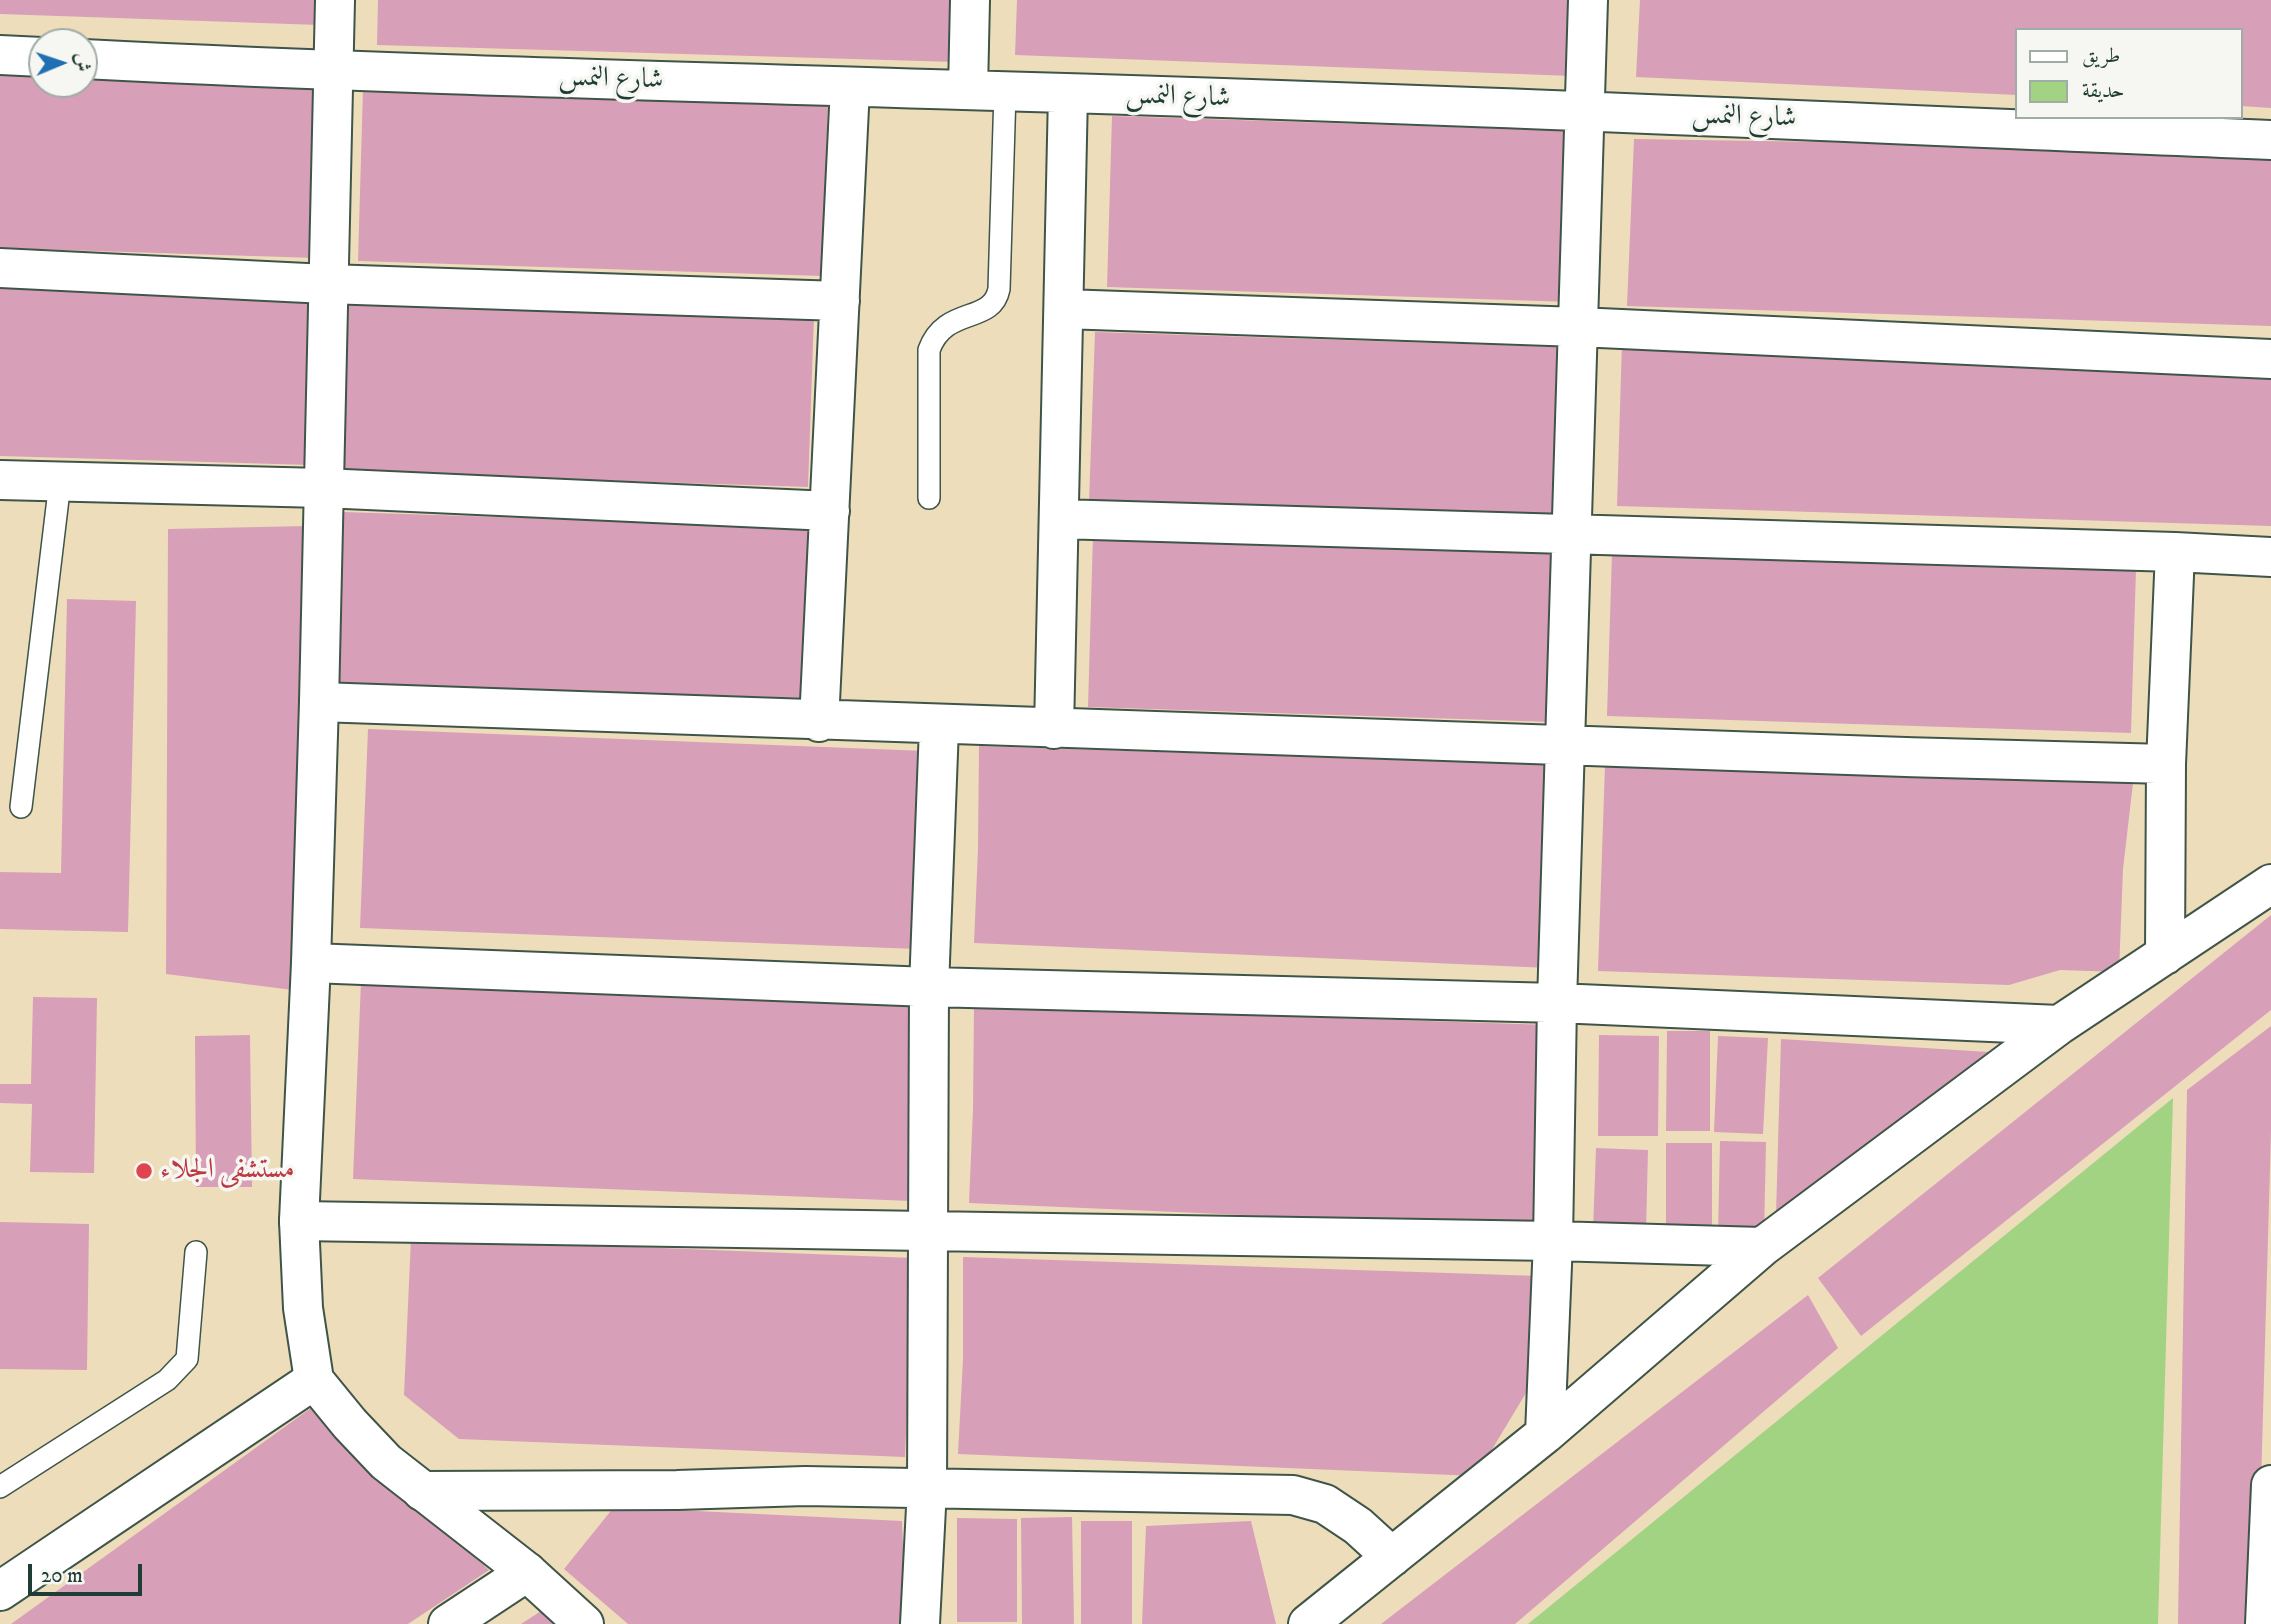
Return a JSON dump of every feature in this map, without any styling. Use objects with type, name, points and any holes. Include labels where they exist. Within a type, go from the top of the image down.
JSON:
[{"type":"street","points":[[335,0],[319,702],[299,1220],[303,1308],[314,1380],[386,1462],[527,1572],[584,1624]]},
{"type":"street","points":[[970,0],[987,91]]},
{"type":"street","points":[[1545,1434],[1553,1241],[1557,1003],[1588,0]]},
{"type":"street","points":[[0,55],[28,56]]},
{"type":"street","name":"شارع النمس","points":[[98,60],[333,72],[1583,111],[2271,140]]},
{"type":"street","points":[[819,722],[850,88]]},
{"type":"street","points":[[1054,729],[1068,94]]},
{"type":"street","points":[[0,268],[327,284],[840,301]]},
{"type":"street","points":[[1064,309],[1578,327],[2271,359]]},
{"type":"street","points":[[0,480],[323,488],[830,511]]},
{"type":"street","points":[[1059,519],[2271,557]]},
{"type":"street","points":[[2165,955],[2166,764],[2175,552]]},
{"type":"street","points":[[319,702],[939,727],[1565,748],[2166,764]]},
{"type":"street","points":[[920,1624],[927,1488],[929,986],[939,727]]},
{"type":"street","points":[[1308,1624],[1545,1434],[1762,1247],[2059,1025],[2271,884]]},
{"type":"street","points":[[311,963],[929,986],[1557,1003],[2059,1025]]},
{"type":"street","points":[[299,1220],[1553,1241],[1762,1247]]},
{"type":"street","points":[[0,1591],[314,1380]]},
{"type":"street","points":[[2267,1604],[2271,1485]]},
{"type":"street","points":[[422,1491],[677,1490],[805,1486],[1293,1495],[1325,1504],[1359,1526],[1392,1557]]},
{"type":"street","points":[[448,1624],[527,1572]]},
{"type":"lane","points":[[929,498],[929,350],[933,339],[946,324],[989,309],[998,298],[987,91]]},
{"type":"lane","points":[[21,807],[60,482]]},
{"type":"lane","points":[[0,1487],[167,1380],[187,1359],[196,1252]]},
{"type":"green space","points":[[2173,1098],[2158,1624],[1528,1624]]},
{"type":"building","points":[[0,0],[320,0],[319,25],[0,14]]},
{"type":"building","points":[[378,0],[953,0],[955,62],[377,45]]},
{"type":"building","points":[[1017,0],[1575,0],[1572,76],[1015,55]]},
{"type":"building","points":[[1640,0],[2271,0],[2271,108],[2243,106],[2243,28],[2016,28],[2016,95],[1636,77]]},
{"type":"building","points":[[0,68],[28,69],[28,98],[98,98],[98,71],[322,78],[316,258],[0,248]]},
{"type":"building","points":[[363,89],[828,105],[822,276],[358,261]]},
{"type":"building","points":[[1112,116],[1577,131],[1571,302],[1107,287]]},
{"type":"building","points":[[1634,139],[2271,149],[2271,326],[1627,306]]},
{"type":"building","points":[[0,280],[316,289],[311,465],[0,456]]},
{"type":"building","points":[[349,301],[814,316],[808,487],[343,472]]},
{"type":"building","points":[[1095,332],[1559,347],[1553,518],[1089,503]]},
{"type":"building","points":[[1622,342],[2271,368],[2271,526],[1617,506]]},
{"type":"building","points":[[343,512],[808,527],[802,698],[338,683]]},
{"type":"building","points":[[306,526],[293,990],[166,974],[168,529]]},
{"type":"building","points":[[1093,535],[1558,551],[1552,722],[1088,707]]},
{"type":"building","points":[[1612,552],[2136,569],[2131,733],[1607,716]]},
{"type":"building","points":[[67,599],[136,601],[128,932],[0,929],[0,872],[61,873]]},
{"type":"building","points":[[368,729],[925,751],[917,949],[360,928]]},
{"type":"building","points":[[979,746],[1554,765],[1549,968],[974,943]]},
{"type":"building","points":[[1605,765],[2133,783],[2123,869],[2119,972],[2060,970],[2009,985],[1598,971]]},
{"type":"building","points":[[2271,915],[2271,1010],[1861,1336],[1818,1278]]},
{"type":"building","points":[[361,981],[919,1002],[911,1201],[353,1179]]},
{"type":"building","points":[[33,997],[97,998],[94,1173],[30,1172],[32,1104],[0,1103],[0,1084],[31,1084]]},
{"type":"building","points":[[974,1006],[1550,1025],[1544,1228],[969,1203]]},
{"type":"building","points":[[2271,1026],[2271,1132],[2257,1624],[2178,1624],[2187,1090]]},
{"type":"building","points":[[1667,1031],[1710,1031],[1710,1131],[1666,1131]]},
{"type":"building","points":[[250,1035],[252,1187],[196,1187],[195,1036]]},
{"type":"building","points":[[1599,1035],[1659,1036],[1658,1136],[1598,1136]]},
{"type":"building","points":[[1718,1036],[1768,1038],[1763,1134],[1714,1132]]},
{"type":"building","points":[[1781,1039],[1989,1052],[1776,1215]]},
{"type":"building","points":[[1720,1141],[1766,1142],[1764,1237],[1718,1237]]},
{"type":"building","points":[[1666,1143],[1712,1143],[1712,1235],[1666,1235]]},
{"type":"building","points":[[1596,1148],[1648,1150],[1646,1231],[1593,1230]]},
{"type":"building","points":[[0,1222],[89,1224],[87,1370],[0,1369]]},
{"type":"building","points":[[411,1238],[913,1258],[905,1457],[459,1439],[404,1395]]},
{"type":"building","points":[[963,1257],[1539,1276],[1535,1378],[1476,1476],[958,1454],[963,1359]]},
{"type":"building","points":[[1808,1295],[1838,1348],[1515,1624],[1381,1624]]},
{"type":"building","points":[[311,1408],[489,1570],[408,1624],[11,1624]]},
{"type":"building","points":[[614,1507],[902,1521],[906,1624],[628,1624],[564,1569]]},
{"type":"building","points":[[1072,1517],[1074,1624],[1022,1624],[1021,1518]]},
{"type":"building","points":[[957,1518],[1017,1519],[1017,1622],[957,1622]]},
{"type":"building","points":[[1081,1521],[1132,1521],[1132,1624],[1081,1624]]},
{"type":"building","points":[[1251,1521],[1276,1624],[1142,1624],[1146,1526]]},
{"type":"building","points":[[541,1611],[555,1624],[521,1624]]},
{"type":"place","name":"مستشفى الجلاء","points":[[144,1171]]}]
